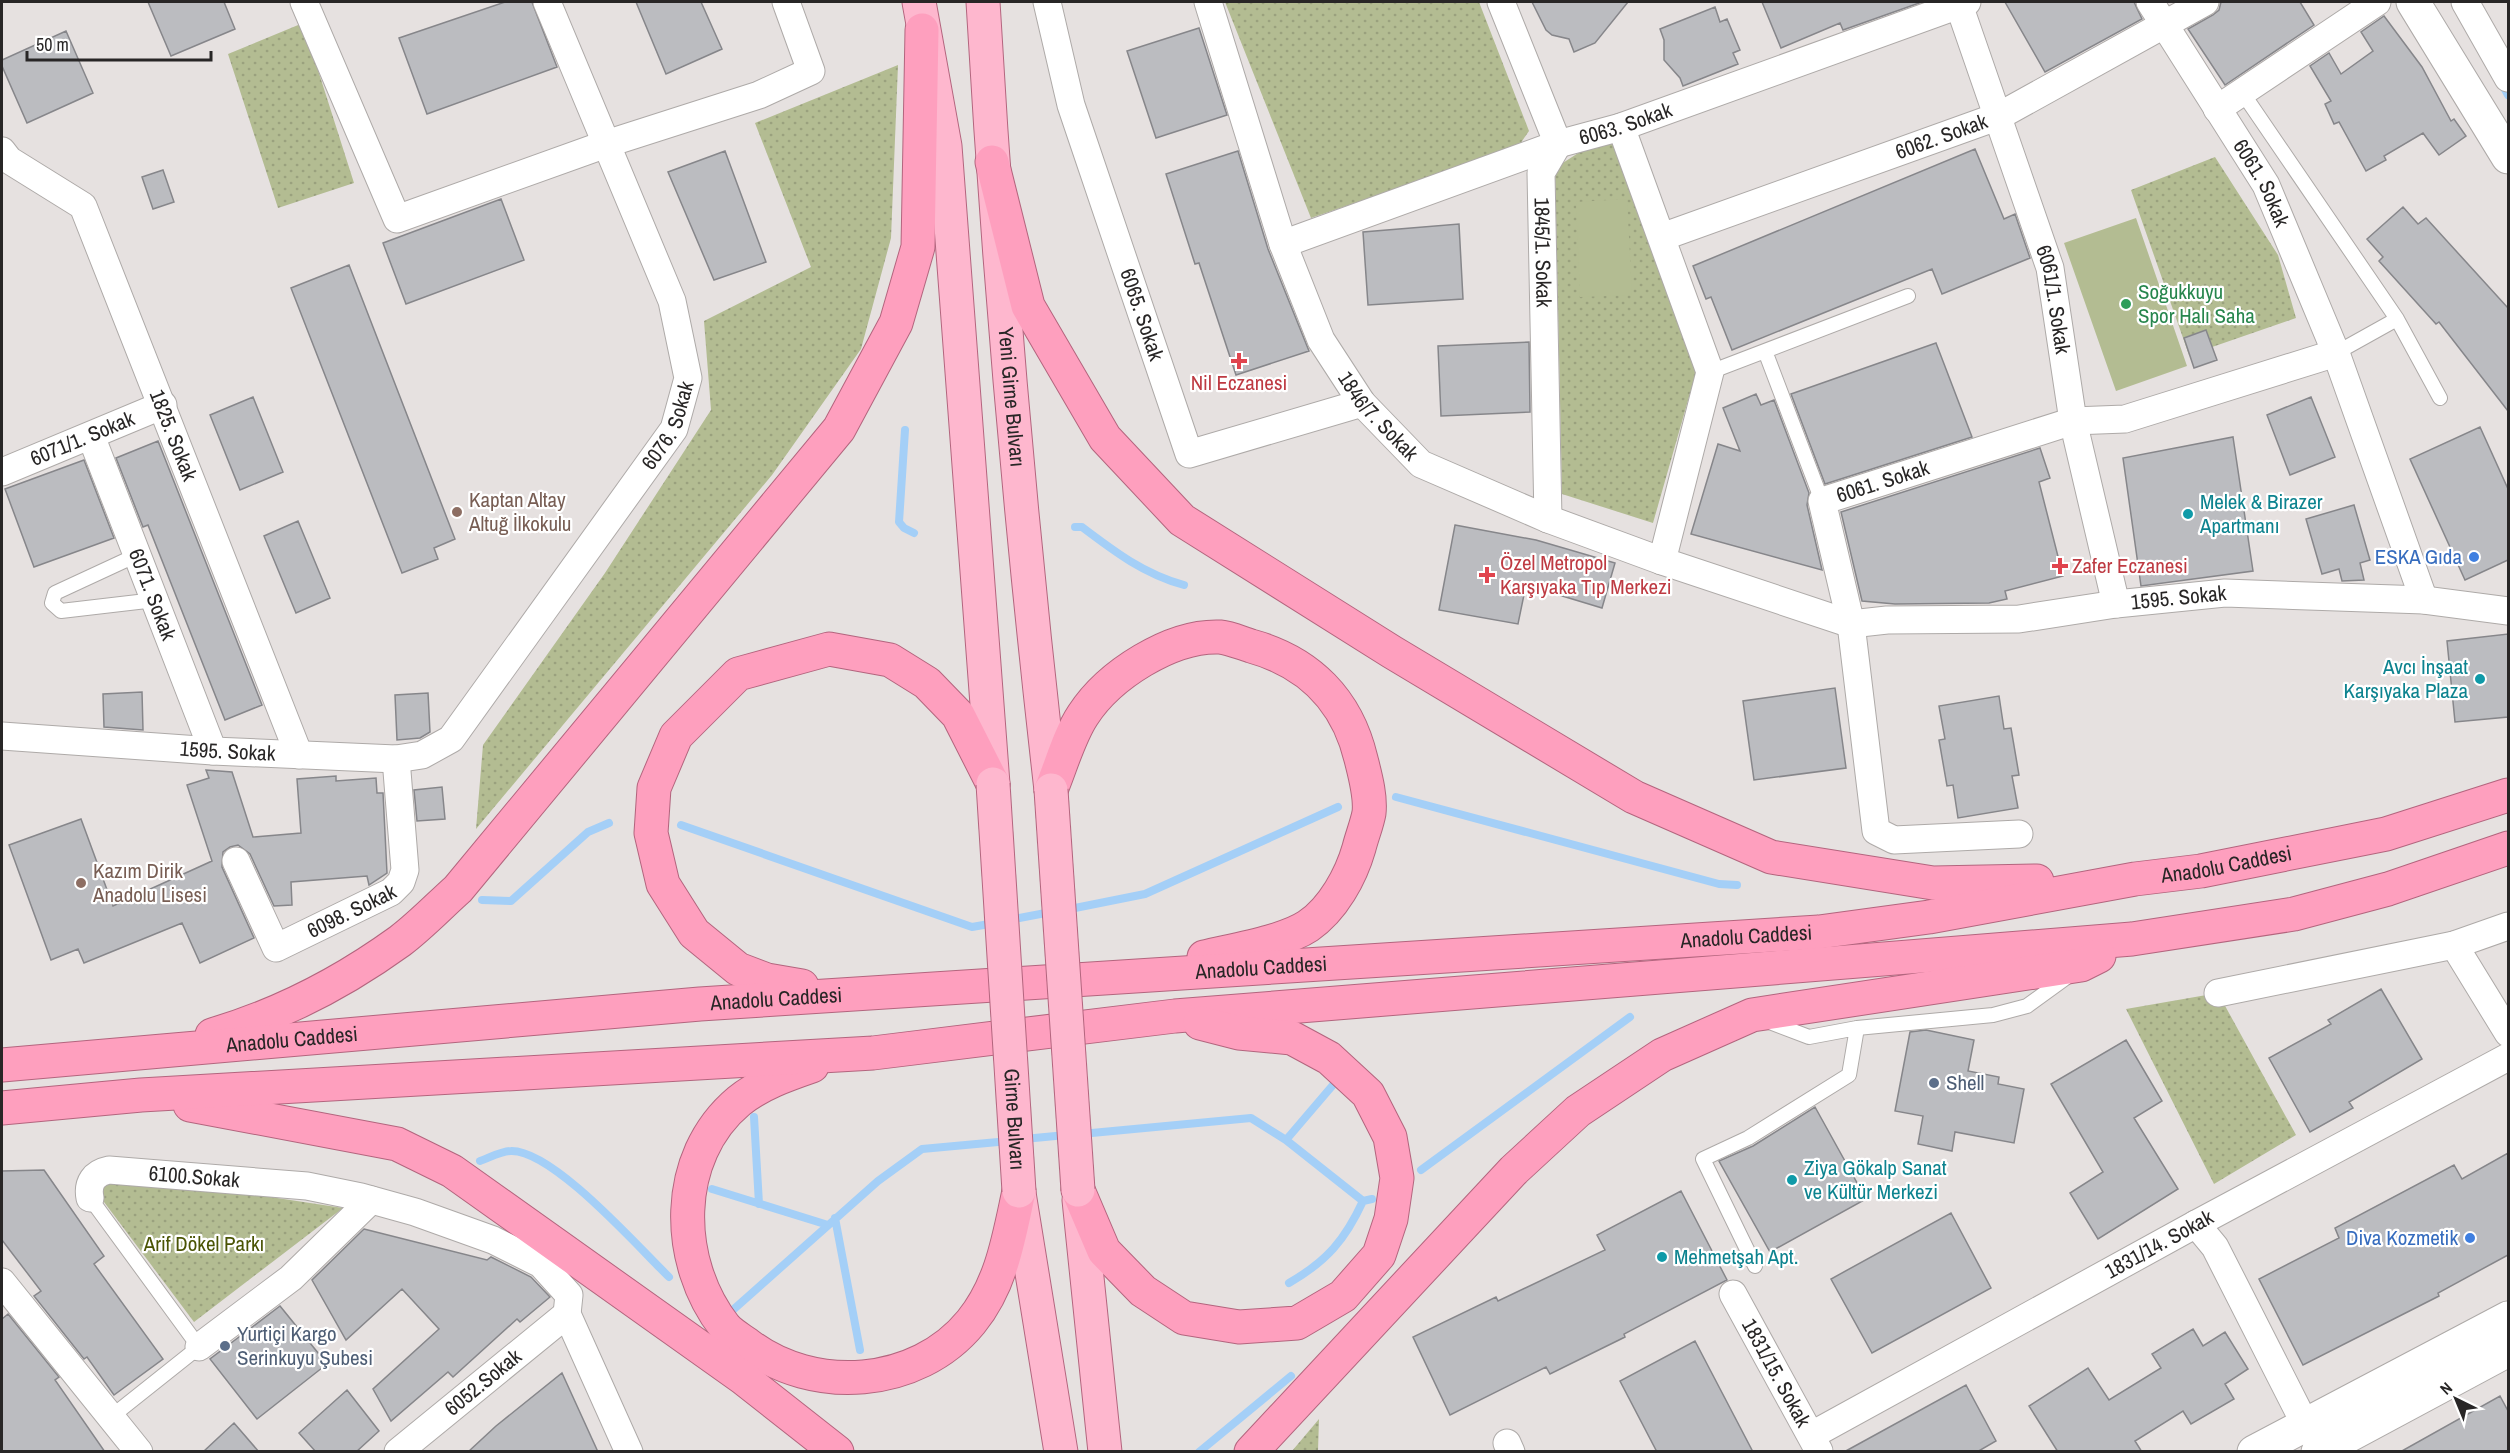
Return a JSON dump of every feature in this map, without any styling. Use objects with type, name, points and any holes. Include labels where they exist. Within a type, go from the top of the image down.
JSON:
[{"type":"highway","points":[[149,1053],[243,1026],[325,990],[401,940],[450,897],[839,429],[896,323],[918,247],[921,16]]},
{"type":"highway","points":[[992,162],[1028,306],[1105,438],[1182,520],[1634,797],[1771,856],[1933,883],[2135,879]]},
{"type":"highway","points":[[1051,790],[1082,715],[1104,691],[1138,662],[1182,644],[1221,637],[1275,652],[1314,677],[1343,711],[1355,732],[1365,775],[1369,811],[1354,865],[1334,901],[1308,926],[1271,940],[1202,957],[1170,974]]},
{"type":"highway","points":[[885,991],[847,986],[793,986],[767,980],[738,969],[694,933],[663,884],[651,833],[654,788],[676,735],[738,674],[829,649],[890,660],[927,683],[958,715],[993,784]]},
{"type":"highway","name":"Anadolu Caddesi","points":[[2,1065],[700,1004],[1819,932],[1929,917],[2135,879],[2201,871],[2386,834],[2508,795]]},
{"type":"highway","name":"Anadolu Caddesi","points":[[2,1108],[141,1095],[873,1053],[1175,1016],[2132,939],[2294,914],[2388,889],[2508,848]]},
{"type":"highway","points":[[2388,889],[2508,872]]},
{"type":"highway","points":[[1251,1452],[1514,1170],[1578,1112],[1662,1055],[1752,1015],[2081,965],[2132,939]]},
{"type":"highway","points":[[1078,1190],[1104,1251],[1143,1291],[1184,1318],[1239,1327],[1297,1323],[1343,1296],[1380,1255],[1391,1219],[1397,1178],[1390,1137],[1368,1094],[1329,1058],[1292,1038],[1239,1033],[1175,1016]]},
{"type":"highway","points":[[873,1053],[816,1064],[776,1078],[739,1101],[710,1134],[690,1182],[687,1213],[688,1249],[702,1288],[726,1328],[765,1358],[818,1376],[869,1377],[916,1365],[948,1345],[972,1321],[1002,1267],[1019,1191]]},
{"type":"highway","points":[[141,1095],[397,1144],[434,1162],[510,1210],[743,1378],[837,1452]]},
{"type":"main road","points":[[2413,2],[2508,157]]},
{"type":"main road","name":"Yeni Girne Bulvarı","points":[[986,5],[992,162],[1030,604],[1051,790],[1078,1190]]},
{"type":"main road","points":[[921,16],[945,146],[993,784]]},
{"type":"main road","name":"Girne Bulvarı","points":[[993,784],[1019,1191],[1061,1452]]},
{"type":"main road","points":[[1078,1190],[1105,1452]]},
{"type":"main road","points":[[2312,1439],[2508,1318]]},
{"type":"main road","points":[[2254,1452],[2312,1439],[2508,1350]]},
{"type":"street","points":[[304,2],[396,219],[606,144],[759,95],[810,71],[786,2]]},
{"type":"street","name":"6076. Sokak","points":[[451,739],[674,429],[688,378],[672,301],[548,2]]},
{"type":"street","name":"6065. Sokak","points":[[1047,2],[1071,105],[1188,454],[1362,403]]},
{"type":"street","name":"1846/7. Sokak","points":[[1208,2],[1283,244],[1321,340],[1362,403],[1421,464],[1548,519],[1662,561],[1851,624]]},
{"type":"street","points":[[1500,2],[1558,144]]},
{"type":"street","name":"6061. Sokak","points":[[2150,2],[2266,185],[2336,353],[2424,600]]},
{"type":"street","name":"6062. Sokak","points":[[1662,237],[1999,116],[2205,2]]},
{"type":"street","points":[[2217,109],[2377,2]]},
{"type":"street","points":[[2466,2],[2508,78]]},
{"type":"street","name":"6063. Sokak","points":[[1283,244],[1558,144],[1621,127],[1963,3]]},
{"type":"street","name":"6061/1. Sokak","points":[[1963,3],[2050,268],[2073,421],[2116,604]]},
{"type":"street","points":[[1621,127],[1710,372],[1662,561]]},
{"type":"street","name":"1845/1. Sokak","points":[[1548,519],[1541,173],[1558,144]]},
{"type":"street","name":"1825. Sokak","points":[[2,151],[9,160],[83,206],[299,755]]},
{"type":"street","name":"6061. Sokak","points":[[2019,834],[1894,840],[1876,831],[1851,624],[1822,501],[2073,421],[2125,419],[2336,353]]},
{"type":"street","name":"6071/1. Sokak","points":[[2,472],[163,405]]},
{"type":"street","name":"6071. Sokak","points":[[91,436],[213,751]]},
{"type":"street","name":"1595. Sokak","points":[[1851,624],[1887,620],[2019,619],[2116,604],[2225,593],[2424,600],[2508,611]]},
{"type":"street","name":"1595. Sokak","points":[[2,736],[213,751],[396,759],[422,755],[451,739]]},
{"type":"street","name":"6098. Sokak","points":[[236,861],[276,948],[391,891],[401,882],[405,870],[396,759]]},
{"type":"street","points":[[2218,993],[2454,945],[2508,926]]},
{"type":"street","points":[[2454,945],[2508,1033]]},
{"type":"street","name":"1831/14. Sokak","points":[[1816,1443],[2196,1224],[2508,1057]]},
{"type":"street","name":"6100.Sokak","points":[[90,1198],[88,1191],[94,1176],[110,1170],[307,1186],[371,1200],[469,1231],[541,1264],[569,1295],[567,1314],[629,1452]]},
{"type":"street","points":[[198,1347],[291,1278],[371,1200]]},
{"type":"street","points":[[2196,1224],[2215,1247],[2312,1439]]},
{"type":"street","points":[[2,1283],[139,1452]]},
{"type":"street","name":"1831/15. Sokak","points":[[1733,1294],[1816,1443]]},
{"type":"street","name":"6052.Sokak","points":[[398,1452],[567,1314]]},
{"type":"lane","points":[[2241,92],[2397,319],[2440,398]]},
{"type":"lane","points":[[1710,372],[1908,296]]},
{"type":"lane","points":[[2336,353],[2397,319]]},
{"type":"lane","points":[[1765,351],[1822,501]]},
{"type":"lane","points":[[137,555],[55,593],[52,603],[61,611],[155,600]]},
{"type":"lane","points":[[1752,1015],[1809,1037],[1857,1028],[1993,1015],[2027,1006],[2081,965]]},
{"type":"lane","points":[[1755,1266],[1703,1159],[1748,1138],[1849,1075],[1857,1028]]},
{"type":"lane","name":"6100.Sokak","points":[[90,1198],[198,1347]]},
{"type":"lane","points":[[111,1417],[198,1347]]},
{"type":"green space","points":[[1225,2],[1479,2],[1529,131],[1518,147],[1311,218]]},
{"type":"green space","points":[[303,23],[354,183],[278,208],[228,54]]},
{"type":"green space","points":[[898,65],[891,238],[861,349],[772,475],[476,829],[483,745],[605,573],[711,410],[704,321],[811,267],[755,123]]},
{"type":"green space","points":[[1614,130],[1697,369],[1653,523],[1562,494],[1555,168]]},
{"type":"green space","points":[[2215,157],[2278,255],[2296,318],[2189,355],[2131,190]]},
{"type":"green space","points":[[1627,199],[1632,295],[1580,297],[1576,202]]},
{"type":"green space","name":"Soğukkuyu Spor Halı Saha","points":[[2136,218],[2187,366],[2116,391],[2064,243]]},
{"type":"green space","points":[[2218,993],[2296,1135],[2214,1184],[2126,1009]]},
{"type":"green space","name":"Arif Dökel Parkı","points":[[122,1179],[217,1189],[343,1208],[194,1322],[95,1190]]},
{"type":"green space","points":[[1319,1419],[1318,1451],[1292,1451]]},
{"type":"building","points":[[148,2],[224,2],[235,29],[171,56]]},
{"type":"building","points":[[505,2],[532,2],[557,67],[427,114],[399,38]]},
{"type":"building","points":[[636,2],[701,2],[722,49],[666,74]]},
{"type":"building","points":[[1532,2],[1628,2],[1595,43],[1574,52],[1569,39],[1552,35],[1546,30]]},
{"type":"building","points":[[1762,2],[1922,2],[1843,30],[1840,23],[1781,48]]},
{"type":"building","points":[[2005,2],[2134,2],[2142,19],[2045,72]]},
{"type":"building","points":[[2221,2],[2300,2],[2314,25],[2225,85],[2188,29],[2213,15],[2219,10]]},
{"type":"building","points":[[1715,7],[1720,22],[1727,19],[1740,50],[1733,53],[1738,64],[1683,86],[1680,78],[1664,60],[1664,40],[1660,29]]},
{"type":"building","points":[[2384,16],[2422,67],[2451,121],[2454,119],[2466,136],[2439,155],[2423,133],[2384,156],[2386,160],[2366,171],[2339,122],[2334,124],[2325,104],[2331,101],[2310,66],[2329,53],[2341,74],[2373,51],[2361,32]]},
{"type":"building","points":[[1199,28],[1227,115],[1156,138],[1127,51]]},
{"type":"building","points":[[66,31],[93,93],[27,123],[2,66],[2,60]]},
{"type":"building","points":[[1975,149],[2004,219],[2015,214],[2030,258],[1942,294],[1932,269],[1732,350],[1711,297],[1706,299],[1693,266]]},
{"type":"building","points":[[725,151],[766,262],[714,280],[668,172]]},
{"type":"building","points":[[1238,151],[1268,249],[1309,351],[1236,375],[1199,263],[1195,264],[1166,174]]},
{"type":"building","points":[[163,170],[174,202],[153,209],[142,177]]},
{"type":"building","points":[[501,199],[524,260],[406,304],[383,243]]},
{"type":"building","points":[[2403,207],[2418,224],[2426,218],[2508,308],[2508,411],[2439,322],[2436,324],[2379,261],[2383,257],[2367,239]]},
{"type":"building","points":[[1459,224],[1463,299],[1368,305],[1363,232]]},
{"type":"building","points":[[349,265],[455,539],[434,548],[438,559],[402,573],[291,288]]},
{"type":"building","points":[[2206,330],[2217,360],[2194,368],[2184,338]]},
{"type":"building","points":[[1529,342],[1530,412],[1441,416],[1438,346]]},
{"type":"building","points":[[1936,343],[1972,437],[1825,484],[1791,394]]},
{"type":"building","points":[[1756,394],[1761,405],[1774,400],[1809,493],[1807,505],[1822,570],[1691,534],[1718,444],[1740,451],[1723,408]]},
{"type":"building","points":[[253,397],[283,472],[240,490],[210,415]]},
{"type":"building","points":[[2311,397],[2335,457],[2290,475],[2267,415]]},
{"type":"building","points":[[2480,427],[2508,489],[2508,560],[2465,580],[2410,459]]},
{"type":"building","name":"Melek & Birazer Apartmanı","points":[[2233,437],[2253,571],[2141,586],[2123,458]]},
{"type":"building","points":[[158,441],[262,705],[225,720],[148,525],[143,527],[116,458]]},
{"type":"building","points":[[2040,448],[2050,478],[2039,482],[2063,576],[2005,591],[2007,599],[1989,603],[1895,604],[1862,601],[1841,512]]},
{"type":"building","points":[[84,460],[114,538],[34,567],[5,489]]},
{"type":"building","points":[[2354,505],[2370,560],[2360,563],[2364,580],[2342,581],[2339,569],[2322,574],[2306,519]]},
{"type":"building","points":[[298,521],[330,598],[296,613],[264,536]]},
{"type":"building","name":"Özel Metropol Karşıyaka Tıp Merkezi","points":[[1455,525],[1536,540],[1615,563],[1602,608],[1526,585],[1518,624],[1439,610]]},
{"type":"building","name":"Avcı İnşaat Karşıyaka Plaza","points":[[2508,634],[2508,717],[2455,722],[2447,641]]},
{"type":"building","points":[[1835,688],[1846,768],[1754,780],[1743,701]]},
{"type":"building","points":[[142,692],[143,730],[104,727],[103,694]]},
{"type":"building","points":[[428,693],[430,732],[420,738],[397,740],[395,695]]},
{"type":"building","points":[[1999,696],[2004,729],[2011,728],[2019,775],[2012,776],[2018,808],[1958,818],[1953,785],[1947,786],[1939,740],[1945,739],[1939,706]]},
{"type":"building","points":[[206,770],[232,772],[253,837],[301,833],[297,779],[336,776],[336,781],[376,778],[377,793],[383,793],[387,873],[369,885],[367,876],[291,882],[292,905],[274,906],[250,854],[238,845],[230,847],[223,852],[222,867],[254,938],[200,963],[182,923],[84,963],[78,949],[51,960],[9,845],[81,819],[113,906],[212,861],[187,785],[209,778]]},
{"type":"building","points":[[442,787],[445,819],[417,821],[414,790]]},
{"type":"building","points":[[2381,989],[2422,1059],[2349,1102],[2353,1108],[2310,1132],[2269,1058],[2331,1024],[2328,1020]]},
{"type":"building","points":[[1926,1030],[1974,1040],[1968,1071],[1999,1077],[1998,1084],[2024,1089],[2014,1143],[1955,1132],[1952,1151],[1918,1144],[1923,1116],[1895,1111],[1910,1032]]},
{"type":"building","points":[[2126,1040],[2162,1101],[2134,1118],[2178,1189],[2098,1239],[2070,1193],[2103,1172],[2051,1084]]},
{"type":"building","name":"Ziya Gökalp Sanat ve Kültür Merkezi","points":[[1815,1107],[1866,1199],[1770,1252],[1719,1161],[1753,1146]]},
{"type":"building","points":[[2508,1153],[2508,1255],[2438,1293],[2439,1296],[2303,1365],[2259,1279],[2339,1238],[2335,1228],[2454,1165],[2462,1179]]},
{"type":"building","points":[[44,1170],[104,1256],[94,1264],[163,1359],[114,1395],[87,1357],[84,1359],[34,1296],[41,1291],[2,1240],[2,1171]]},
{"type":"building","points":[[1681,1191],[1727,1280],[1624,1334],[1625,1337],[1550,1374],[1546,1367],[1450,1415],[1413,1337],[1496,1297],[1498,1301],[1605,1250],[1597,1235]]},
{"type":"building","points":[[1951,1213],[1991,1288],[1872,1353],[1831,1279]]},
{"type":"building","points":[[364,1229],[487,1260],[491,1257],[531,1277],[550,1297],[520,1322],[517,1319],[453,1377],[448,1372],[391,1421],[373,1389],[439,1329],[402,1289],[346,1340],[312,1280]]},
{"type":"building","points":[[280,1306],[327,1364],[257,1419],[210,1359]]},
{"type":"building","points":[[8,1314],[59,1377],[55,1380],[105,1452],[2,1452],[2,1319]]},
{"type":"building","points":[[2193,1329],[2203,1346],[2225,1332],[2248,1369],[2225,1384],[2234,1399],[2191,1424],[2183,1411],[2135,1441],[2142,1452],[2058,1452],[2029,1406],[2088,1368],[2109,1400],[2161,1368],[2152,1354]]},
{"type":"building","points":[[1695,1341],[1753,1452],[1657,1452],[1620,1381]]},
{"type":"building","points":[[562,1373],[598,1452],[468,1452],[496,1426]]},
{"type":"building","points":[[1966,1385],[1996,1441],[1977,1452],[1844,1452]]},
{"type":"building","points":[[347,1390],[379,1431],[356,1452],[316,1452],[299,1433]]},
{"type":"building","points":[[2500,1396],[2508,1411],[2508,1452],[2400,1452]]},
{"type":"building","points":[[234,1423],[259,1452],[203,1452]]},
{"type":"waterway","points":[[2501,82],[2508,95]]},
{"type":"waterway","points":[[905,430],[899,522],[904,528],[914,533]]},
{"type":"waterway","points":[[1075,527],[1082,527],[1118,553],[1156,575],[1184,585]]},
{"type":"waterway","points":[[1396,797],[1719,884],[1737,885]]},
{"type":"waterway","points":[[1065,910],[1145,894],[1338,807]]},
{"type":"waterway","points":[[482,900],[511,901],[588,832],[609,823]]},
{"type":"waterway","points":[[681,825],[972,927],[995,923]]},
{"type":"waterway","points":[[1009,920],[1051,912]]},
{"type":"waterway","points":[[1421,1170],[1630,1017]]},
{"type":"waterway","points":[[1286,1140],[1333,1085]]},
{"type":"waterway","points":[[754,1117],[759,1204]]},
{"type":"waterway","points":[[1081,1134],[1251,1118],[1286,1140],[1363,1201],[1372,1199]]},
{"type":"waterway","points":[[1024,1139],[1066,1135]]},
{"type":"waterway","points":[[734,1309],[878,1181],[922,1149],[1009,1141]]},
{"type":"waterway","points":[[480,1161],[511,1151],[529,1155],[549,1166],[594,1202],[669,1277]]},
{"type":"waterway","points":[[712,1189],[828,1225]]},
{"type":"waterway","points":[[1289,1283],[1314,1266],[1334,1248],[1363,1201]]},
{"type":"waterway","points":[[835,1218],[860,1350]]},
{"type":"waterway","points":[[1199,1452],[1291,1376]]},
{"type":"place","name":"Soğukkuyu Spor Halı Saha","points":[[2126,304]]},
{"type":"place","name":"Nil Eczanesi","points":[[1239,361]]},
{"type":"place","name":"Kaptan Altay Altuğ İlkokulu","points":[[457,512]]},
{"type":"place","name":"Melek & Birazer Apartmanı","points":[[2188,514]]},
{"type":"place","name":"ESKA Gıda","points":[[2474,557]]},
{"type":"place","name":"Zafer Eczanesi","points":[[2060,566]]},
{"type":"place","name":"Özel Metropol Karşıyaka Tıp Merkezi","points":[[1487,575]]},
{"type":"place","name":"Avcı İnşaat Karşıyaka Plaza","points":[[2480,679]]},
{"type":"place","name":"Kazım Dirik Anadolu Lisesi","points":[[81,883]]},
{"type":"place","name":"Shell","points":[[1934,1083]]},
{"type":"place","name":"Ziya Gökalp Sanat ve Kültür Merkezi","points":[[1792,1180]]},
{"type":"place","name":"Diva Kozmetik","points":[[2470,1238]]},
{"type":"place","name":"Mehmetşah Apt.","points":[[1662,1257]]},
{"type":"place","name":"Yurtiçi Kargo Serinkuyu Şubesi","points":[[225,1346]]}]
